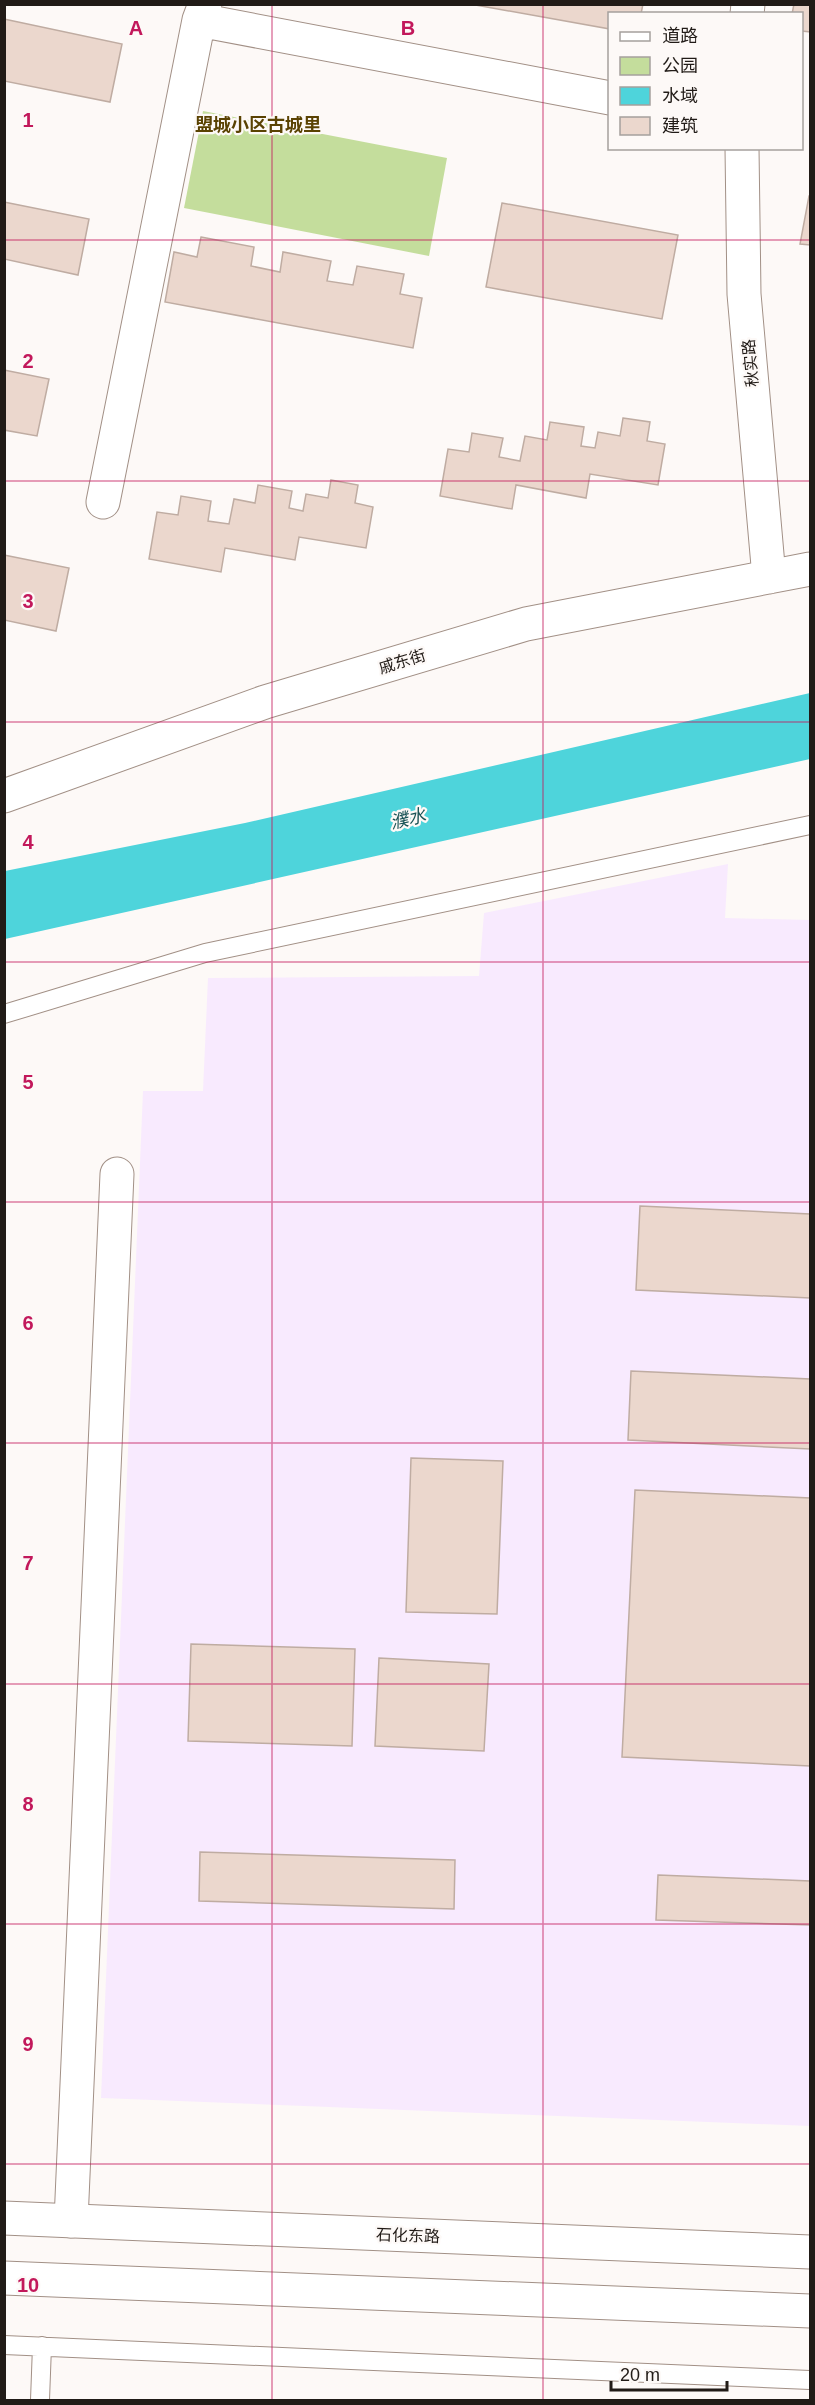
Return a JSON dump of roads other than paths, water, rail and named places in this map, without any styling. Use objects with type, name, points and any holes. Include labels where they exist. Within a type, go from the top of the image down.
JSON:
[{"type":"street","points":[[104,502],[202,12],[608,99]]},
{"type":"street","name":"秋实路","points":[[742,150],[744,294],[769,577]]},
{"type":"street","name":"戚东街","points":[[4,796],[265,702],[526,624],[810,569]]},
{"type":"street","points":[[71,2221],[117,1174]]},
{"type":"street","name":"石化东路","points":[[4,2218],[810,2252]]},
{"type":"street","points":[[4,2278],[810,2312]]},
{"type":"lane","points":[[4,1014],[205,953],[810,825]]},
{"type":"lane","points":[[4,2345],[810,2380]]},
{"type":"lane","points":[[40,2400],[42,2346]]},
{"type":"water","name":"濮水","points":[[810,693],[810,759],[5,939],[5,871],[245,823]]},
{"type":"district","name":"盟城小区古城里","points":[[258,125]]}]
